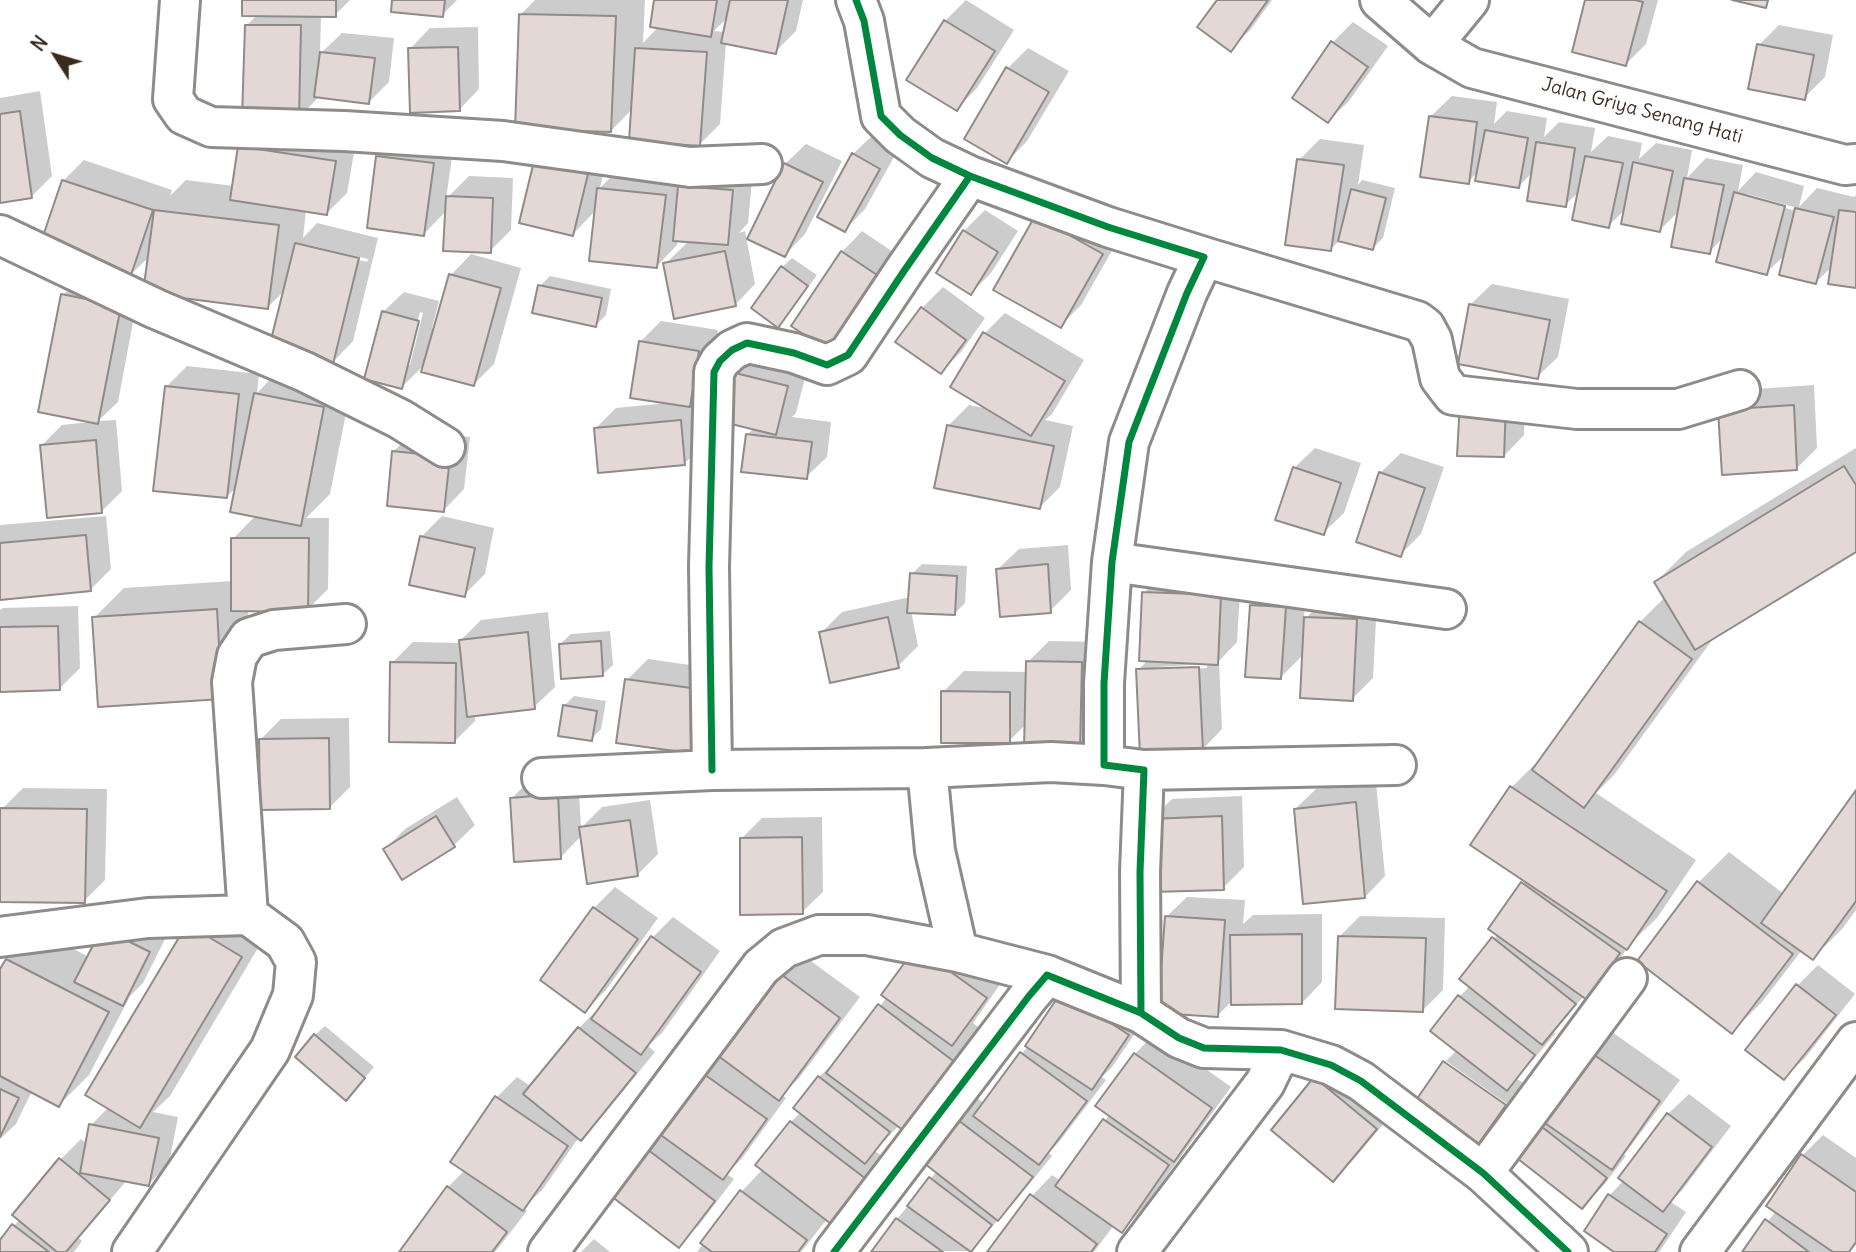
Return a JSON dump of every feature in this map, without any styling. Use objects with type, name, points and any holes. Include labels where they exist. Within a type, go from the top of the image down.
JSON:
[{"type":"street","points":[[180,0],[173,99],[184,115],[211,127],[344,131],[503,141],[690,167],[762,164]]},
{"type":"street","points":[[856,0],[864,20],[881,117],[900,135],[932,158],[970,176],[1108,227],[1418,321],[1432,340],[1440,378],[1453,395],[1577,410],[1678,409],[1740,390]]},
{"type":"street","name":"Jalan Griya Senang Hati","points":[[1380,0],[1432,45],[1472,68],[1845,165],[1856,164]]},
{"type":"street","points":[[1432,45],[1469,0]]},
{"type":"street","points":[[712,770],[709,567],[714,372],[720,361],[732,350],[747,343],[794,353],[827,365],[848,355],[970,176]]},
{"type":"street","points":[[0,235],[156,309],[305,372],[400,419],[445,447]]},
{"type":"street","points":[[1104,765],[1104,683],[1112,562],[1129,442],[1187,293],[1204,257]]},
{"type":"street","points":[[1112,562],[1446,609]]},
{"type":"street","points":[[248,915],[232,682],[237,656],[249,638],[274,630],[346,624]]},
{"type":"street","points":[[542,778],[712,770],[927,768],[1051,762],[1144,770],[1396,765]]},
{"type":"street","points":[[927,768],[936,851],[958,952]]},
{"type":"street","points":[[1141,1013],[1140,872],[1144,770]]},
{"type":"street","points":[[0,937],[148,918],[248,915],[285,942],[296,962],[293,995],[271,1050],[132,1252]]},
{"type":"street","points":[[548,1252],[761,967],[784,948],[819,936],[867,935],[958,952],[1047,975],[1141,1013],[1179,1038],[1205,1048],[1281,1050],[1331,1065],[1361,1081],[1483,1173],[1568,1252]]},
{"type":"street","points":[[834,1252],[1047,975]]},
{"type":"street","points":[[1483,1173],[1627,978]]},
{"type":"street","points":[[1700,1252],[1856,1042]]},
{"type":"street","points":[[1137,1252],[1265,1083],[1281,1050]]},
{"type":"building","points":[[242,0],[336,0],[336,17],[242,16]]},
{"type":"building","points":[[392,0],[445,0],[443,17],[391,12]]},
{"type":"building","points":[[654,0],[717,0],[711,37],[650,27]]},
{"type":"building","points":[[730,0],[788,0],[776,54],[721,43]]},
{"type":"building","points":[[1217,0],[1268,0],[1231,52],[1197,27]]},
{"type":"building","points":[[1585,0],[1643,2],[1626,66],[1572,52]]},
{"type":"building","points":[[1732,0],[1768,0],[1766,8]]},
{"type":"building","points":[[519,14],[616,16],[611,132],[515,129]]},
{"type":"building","points":[[944,20],[995,51],[957,111],[906,80]]},
{"type":"building","points":[[245,25],[301,25],[299,119],[242,118]]},
{"type":"building","points":[[1331,41],[1368,67],[1328,123],[1292,98]]},
{"type":"building","points":[[1757,44],[1814,55],[1805,100],[1748,89]]},
{"type":"building","points":[[458,47],[460,111],[410,113],[408,48]]},
{"type":"building","points":[[635,48],[707,52],[700,146],[629,141]]},
{"type":"building","points":[[320,52],[375,58],[369,104],[314,97]]},
{"type":"building","points":[[1006,67],[1049,92],[1007,164],[964,139]]},
{"type":"building","points":[[20,111],[32,198],[0,203],[0,114]]},
{"type":"building","points":[[1429,116],[1477,122],[1469,184],[1420,177]]},
{"type":"building","points":[[1485,130],[1528,138],[1519,188],[1475,181]]},
{"type":"building","points":[[1536,142],[1575,148],[1566,207],[1527,201]]},
{"type":"building","points":[[238,146],[336,161],[327,215],[230,200]]},
{"type":"building","points":[[852,153],[880,169],[845,232],[817,217]]},
{"type":"building","points":[[376,156],[434,163],[424,236],[367,228]]},
{"type":"building","points":[[1585,156],[1623,163],[1609,228],[1572,220]]},
{"type":"building","points":[[1297,159],[1344,165],[1331,251],[1285,245]]},
{"type":"building","points":[[534,161],[588,174],[573,236],[519,223]]},
{"type":"building","points":[[1633,162],[1673,171],[1660,232],[1621,224]]},
{"type":"building","points":[[784,163],[823,182],[785,257],[747,239]]},
{"type":"building","points":[[1684,178],[1724,185],[1710,254],[1671,247]]},
{"type":"building","points":[[62,180],[153,210],[130,278],[39,248]]},
{"type":"building","points":[[678,186],[733,190],[728,245],[673,241]]},
{"type":"building","points":[[597,188],[666,195],[657,268],[589,261]]},
{"type":"building","points":[[1351,189],[1386,198],[1373,250],[1338,241]]},
{"type":"building","points":[[1734,192],[1785,206],[1767,275],[1716,262]]},
{"type":"building","points":[[446,196],[493,198],[491,253],[443,251]]},
{"type":"building","points":[[1795,208],[1834,217],[1816,284],[1779,275]]},
{"type":"building","points":[[154,210],[279,225],[268,309],[143,293]]},
{"type":"building","points":[[1839,210],[1856,212],[1856,288],[1828,284]]},
{"type":"building","points":[[1035,216],[1103,254],[1061,328],[993,290]]},
{"type":"building","points":[[963,230],[998,252],[971,295],[936,273]]},
{"type":"building","points":[[295,243],[359,258],[333,364],[269,348]]},
{"type":"building","points":[[725,251],[736,306],[674,319],[663,263]]},
{"type":"building","points":[[841,251],[886,281],[836,356],[791,326]]},
{"type":"building","points":[[781,266],[808,286],[778,328],[751,308]]},
{"type":"building","points":[[449,274],[501,288],[474,386],[421,372]]},
{"type":"building","points":[[538,285],[602,298],[596,327],[532,313]]},
{"type":"building","points":[[61,294],[121,306],[98,424],[38,412]]},
{"type":"building","points":[[1469,304],[1550,320],[1538,379],[1458,364]]},
{"type":"building","points":[[921,307],[966,340],[941,374],[895,342]]},
{"type":"building","points":[[382,311],[419,321],[402,389],[364,379]]},
{"type":"building","points":[[983,332],[1065,381],[1031,436],[950,387]]},
{"type":"building","points":[[639,341],[699,351],[690,407],[630,398]]},
{"type":"building","points":[[735,373],[788,386],[776,435],[723,422]]},
{"type":"building","points":[[165,386],[239,394],[227,498],[153,491]]},
{"type":"building","points":[[254,393],[324,407],[301,526],[230,512]]},
{"type":"building","points":[[1460,401],[1506,403],[1504,457],[1457,456]]},
{"type":"building","points":[[1794,405],[1797,470],[1722,475],[1718,410]]},
{"type":"building","points":[[681,420],[685,465],[598,473],[594,428]]},
{"type":"building","points":[[947,425],[1054,446],[1040,509],[934,488]]},
{"type":"building","points":[[746,434],[812,442],[807,479],[741,472]]},
{"type":"building","points":[[96,440],[102,513],[47,518],[40,445]]},
{"type":"building","points":[[392,451],[450,457],[444,512],[387,506]]},
{"type":"building","points":[[1844,466],[1856,485],[1856,552],[1695,650],[1654,582]]},
{"type":"building","points":[[1293,467],[1341,483],[1324,535],[1275,520]]},
{"type":"building","points":[[1379,472],[1425,488],[1401,557],[1356,542]]},
{"type":"building","points":[[86,535],[91,591],[0,600],[0,543]]},
{"type":"building","points":[[420,536],[475,548],[465,597],[409,585]]},
{"type":"building","points":[[231,538],[309,538],[308,612],[231,611]]},
{"type":"building","points":[[1048,564],[1051,613],[1000,617],[996,569]]},
{"type":"building","points":[[910,573],[957,576],[955,615],[907,613]]},
{"type":"building","points":[[1142,592],[1221,595],[1218,665],[1139,661]]},
{"type":"building","points":[[1250,605],[1286,607],[1281,679],[1245,677]]},
{"type":"building","points":[[217,609],[222,699],[98,707],[92,617]]},
{"type":"building","points":[[888,617],[899,668],[830,683],[819,632]]},
{"type":"building","points":[[1304,617],[1357,619],[1353,701],[1300,698]]},
{"type":"building","points":[[1639,621],[1692,659],[1584,808],[1532,770]]},
{"type":"building","points":[[58,626],[60,690],[0,692],[0,627]]},
{"type":"building","points":[[528,632],[535,709],[467,717],[459,640]]},
{"type":"building","points":[[601,641],[603,676],[561,679],[559,644]]},
{"type":"building","points":[[1026,661],[1082,662],[1080,750],[1024,749]]},
{"type":"building","points":[[390,662],[456,663],[455,743],[389,742]]},
{"type":"building","points":[[1199,667],[1203,752],[1140,756],[1136,669]]},
{"type":"building","points":[[625,679],[706,690],[697,754],[616,743]]},
{"type":"building","points":[[941,691],[1010,692],[1010,743],[941,743]]},
{"type":"building","points":[[563,705],[597,711],[592,741],[558,736]]},
{"type":"building","points":[[329,738],[330,809],[260,810],[259,739]]},
{"type":"building","points":[[1510,786],[1667,891],[1627,950],[1470,845]]},
{"type":"building","points":[[1856,790],[1856,901],[1813,960],[1761,923]]},
{"type":"building","points":[[558,794],[561,859],[514,862],[510,798]]},
{"type":"building","points":[[1356,802],[1365,898],[1303,904],[1294,809]]},
{"type":"building","points":[[0,808],[87,809],[85,903],[0,902]]},
{"type":"building","points":[[436,816],[455,847],[402,880],[383,849]]},
{"type":"building","points":[[1222,816],[1224,890],[1152,892],[1150,819]]},
{"type":"building","points":[[630,820],[638,876],[587,884],[579,827]]},
{"type":"building","points":[[802,837],[803,914],[740,915],[740,838]]},
{"type":"building","points":[[1697,881],[1793,954],[1732,1034],[1637,961]]},
{"type":"building","points":[[1521,882],[1620,953],[1587,1000],[1488,929]]},
{"type":"building","points":[[593,907],[638,939],[585,1013],[540,980]]},
{"type":"building","points":[[1165,916],[1225,920],[1218,1017],[1158,1013]]},
{"type":"building","points":[[187,924],[242,957],[140,1128],[85,1095]]},
{"type":"building","points":[[102,928],[150,952],[123,1006],[74,982]]},
{"type":"building","points":[[1302,934],[1302,1004],[1231,1005],[1230,935]]},
{"type":"building","points":[[651,936],[701,972],[641,1055],[591,1019]]},
{"type":"building","points":[[1338,936],[1426,938],[1423,1012],[1335,1009]]},
{"type":"building","points":[[1492,937],[1576,1004],[1542,1045],[1459,979]]},
{"type":"building","points":[[916,947],[987,998],[952,1046],[881,995]]},
{"type":"building","points":[[6,959],[109,1012],[59,1107],[0,1076],[0,969]]},
{"type":"building","points":[[778,972],[840,1018],[779,1101],[717,1055]]},
{"type":"building","points":[[1796,984],[1836,1015],[1784,1080],[1745,1050]]},
{"type":"building","points":[[1062,991],[1129,1035],[1092,1090],[1025,1046]]},
{"type":"building","points":[[1458,995],[1535,1055],[1507,1091],[1430,1031]]},
{"type":"building","points":[[878,1004],[956,1063],[904,1131],[826,1073]]},
{"type":"building","points":[[578,1027],[636,1073],[581,1141],[523,1094]]},
{"type":"building","points":[[314,1034],[365,1078],[346,1101],[295,1057]]},
{"type":"building","points":[[1020,1052],[1087,1101],[1039,1165],[973,1116]]},
{"type":"building","points":[[1590,1052],[1660,1101],[1612,1170],[1542,1121]]},
{"type":"building","points":[[1134,1053],[1212,1108],[1174,1162],[1095,1106]]},
{"type":"building","points":[[1443,1061],[1506,1105],[1474,1150],[1412,1106]]},
{"type":"building","points":[[701,1072],[767,1119],[723,1180],[658,1133]]},
{"type":"building","points":[[818,1076],[890,1132],[865,1164],[793,1108]]},
{"type":"building","points":[[1314,1077],[1377,1129],[1333,1182],[1271,1130]]},
{"type":"building","points":[[0,1089],[19,1098],[0,1137]]},
{"type":"building","points":[[495,1096],[568,1146],[523,1211],[450,1162]]},
{"type":"building","points":[[1667,1113],[1712,1147],[1663,1212],[1618,1178]]},
{"type":"building","points":[[954,1117],[1033,1177],[998,1221],[920,1160]]},
{"type":"building","points":[[1103,1119],[1169,1165],[1122,1233],[1055,1186]]},
{"type":"building","points":[[790,1121],[866,1179],[831,1224],[755,1165]]},
{"type":"building","points":[[1537,1123],[1607,1178],[1582,1209],[1513,1155]]},
{"type":"building","points":[[89,1124],[159,1138],[149,1186],[80,1173]]},
{"type":"building","points":[[647,1149],[715,1201],[679,1248],[611,1196]]},
{"type":"building","points":[[1801,1154],[1856,1192],[1856,1242],[1849,1252],[1833,1252],[1766,1206]]},
{"type":"building","points":[[59,1158],[110,1200],[66,1252],[57,1252],[12,1215]]},
{"type":"building","points":[[929,1177],[992,1225],[971,1252],[907,1206]]},
{"type":"building","points":[[447,1186],[507,1232],[492,1252],[399,1252]]},
{"type":"building","points":[[740,1190],[807,1240],[798,1252],[712,1252],[700,1243]]},
{"type":"building","points":[[1030,1194],[1097,1244],[1091,1252],[987,1252]]},
{"type":"building","points":[[1608,1194],[1667,1234],[1655,1252],[1614,1252],[1584,1231]]},
{"type":"building","points":[[896,1218],[943,1252],[871,1252]]},
{"type":"building","points":[[1765,1219],[1809,1252],[1742,1252]]},
{"type":"building","points":[[12,1224],[49,1252],[0,1252],[0,1240]]},
{"type":"cycle path","points":[[856,0],[864,21],[881,116],[900,135],[932,158],[970,176],[1108,227],[1204,257],[1187,293],[1129,442],[1112,562],[1104,683],[1104,765],[1144,770],[1140,872],[1141,1013]]},
{"type":"cycle path","points":[[712,770],[709,567],[714,372],[720,361],[732,350],[747,343],[794,353],[827,365],[848,355],[970,176]]},
{"type":"cycle path","points":[[834,1252],[1047,975],[1141,1013],[1179,1038],[1204,1048],[1281,1050],[1331,1065],[1361,1081],[1483,1173],[1568,1252]]}]
